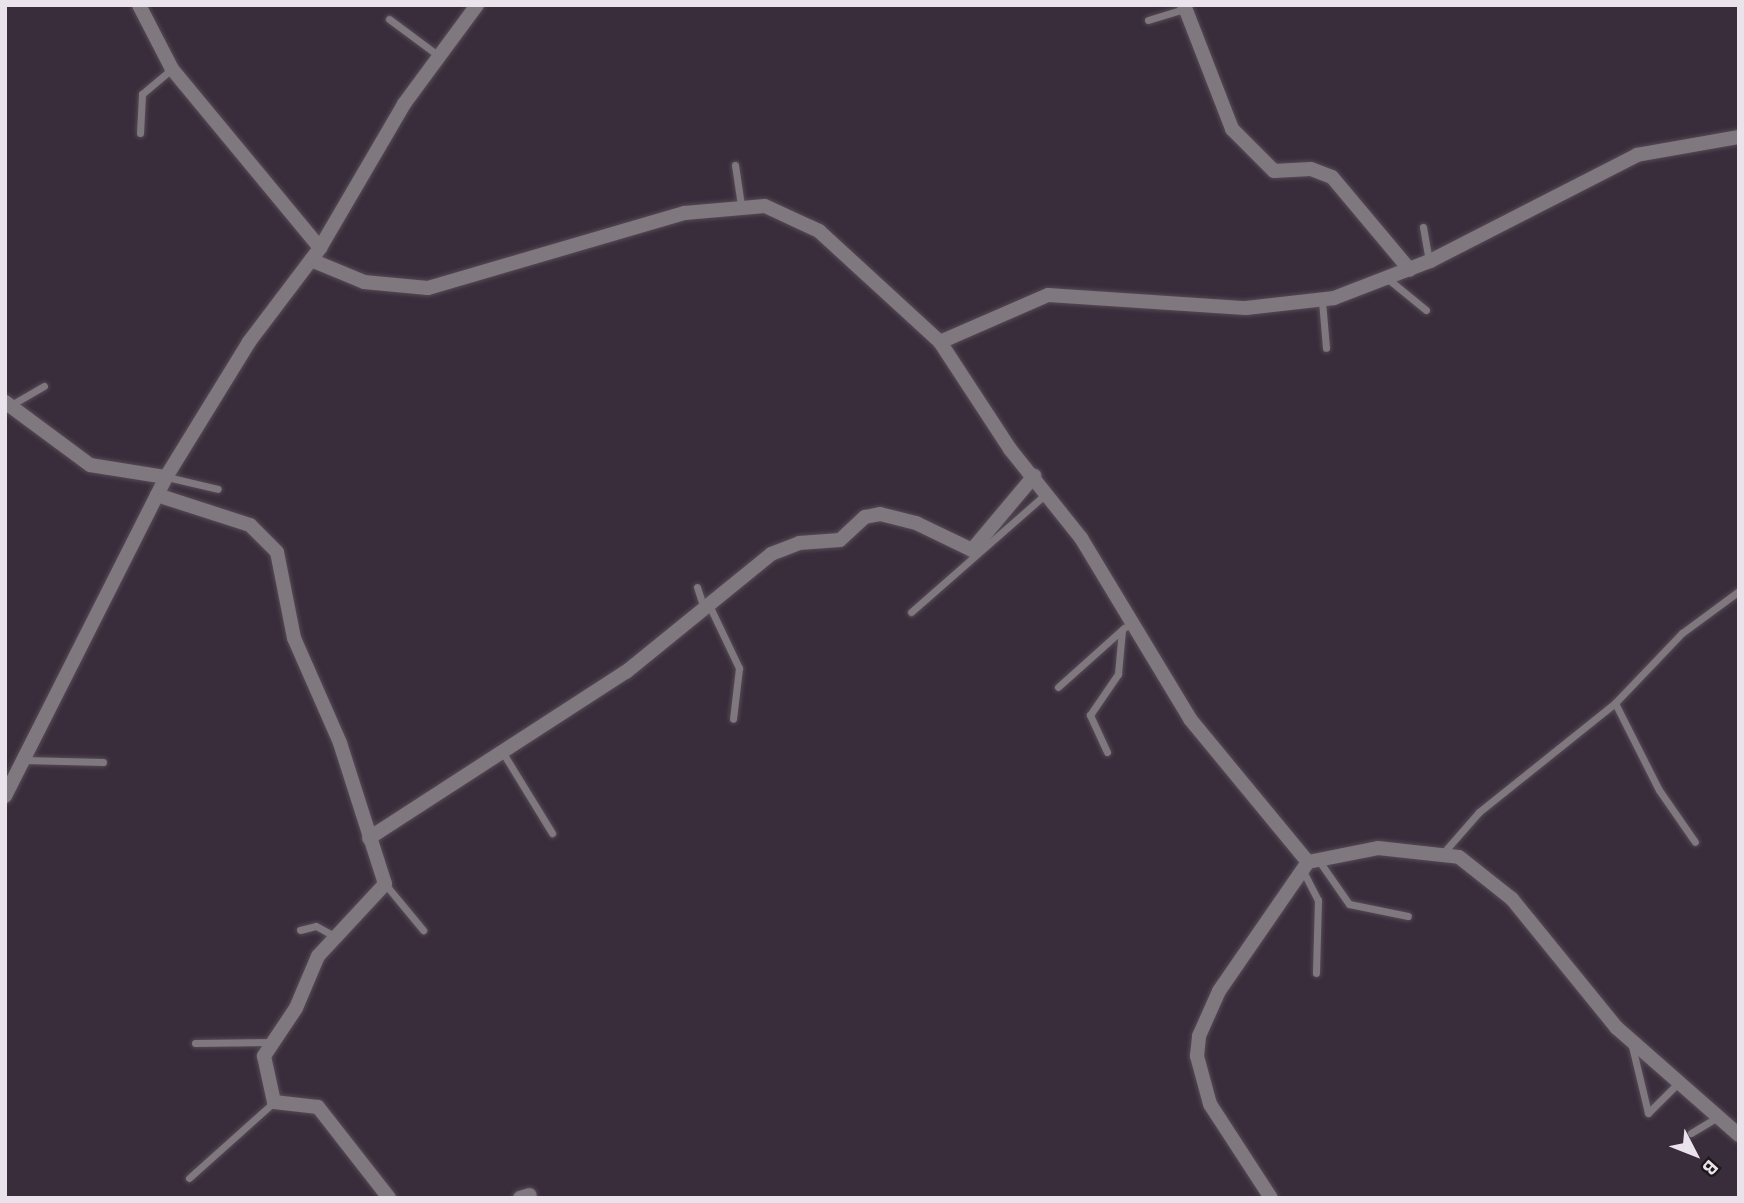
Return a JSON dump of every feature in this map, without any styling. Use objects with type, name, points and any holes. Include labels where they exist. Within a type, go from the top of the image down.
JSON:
[{"type":"street","points":[[139,5],[172,69],[320,248]]},
{"type":"street","points":[[6,794],[166,477],[249,342],[320,248],[439,56],[477,5]]},
{"type":"street","points":[[1185,7],[1232,130],[1274,171],[1311,169],[1332,177],[1410,271]]},
{"type":"street","points":[[940,342],[1048,295],[1246,308],[1322,301],[1410,271],[1637,155],[1739,138]]},
{"type":"street","points":[[311,260],[364,282],[428,288],[671,216],[741,205],[793,215],[819,231],[940,342],[1047,492],[1126,626],[1190,719],[1309,863]]},
{"type":"street","points":[[8,404],[90,465],[166,477]]},
{"type":"street","points":[[369,838],[414,813],[465,771],[503,753],[626,672],[771,554],[799,542],[840,540],[865,517],[916,523],[972,550],[1034,476]]},
{"type":"street","points":[[157,495],[250,525],[273,543],[294,638],[340,743],[385,884],[334,936],[264,1056],[274,1101],[317,1107],[389,1198]]},
{"type":"street","points":[[1271,1198],[1210,1104],[1199,1036],[1219,991],[1309,863],[1378,848],[1444,852],[1512,900],[1631,1041],[1739,1135]]},
{"type":"lane","points":[[1148,20],[1185,7]]},
{"type":"lane","points":[[389,19],[439,56]]},
{"type":"lane","points":[[140,133],[142,94],[172,69]]},
{"type":"lane","points":[[735,165],[741,205]]},
{"type":"lane","points":[[1423,227],[1430,261]]},
{"type":"lane","points":[[1388,279],[1426,310]]},
{"type":"lane","points":[[1322,301],[1326,348]]},
{"type":"lane","points":[[8,404],[44,386]]},
{"type":"lane","points":[[166,477],[218,489]]},
{"type":"lane","points":[[911,612],[1047,492]]},
{"type":"lane","points":[[697,587],[739,668],[733,719]]},
{"type":"lane","points":[[1444,852],[1479,812],[1615,703],[1682,633],[1739,591]]},
{"type":"lane","points":[[1058,687],[1126,626]]},
{"type":"lane","points":[[1107,752],[1090,715],[1118,674],[1126,626]]},
{"type":"lane","points":[[1615,703],[1659,790],[1695,842]]},
{"type":"lane","points":[[503,753],[552,833]]},
{"type":"lane","points":[[23,760],[103,762]]},
{"type":"lane","points":[[1309,863],[1349,904],[1408,916]]},
{"type":"lane","points":[[1309,863],[1318,901],[1316,973]]},
{"type":"lane","points":[[385,884],[423,930]]},
{"type":"lane","points":[[300,930],[316,926],[334,936]]},
{"type":"lane","points":[[1631,1041],[1648,1113],[1680,1081]]},
{"type":"lane","points":[[195,1043],[270,1042]]},
{"type":"lane","points":[[189,1178],[274,1101]]},
{"type":"lane","points":[[1690,1133],[1719,1115]]}]
